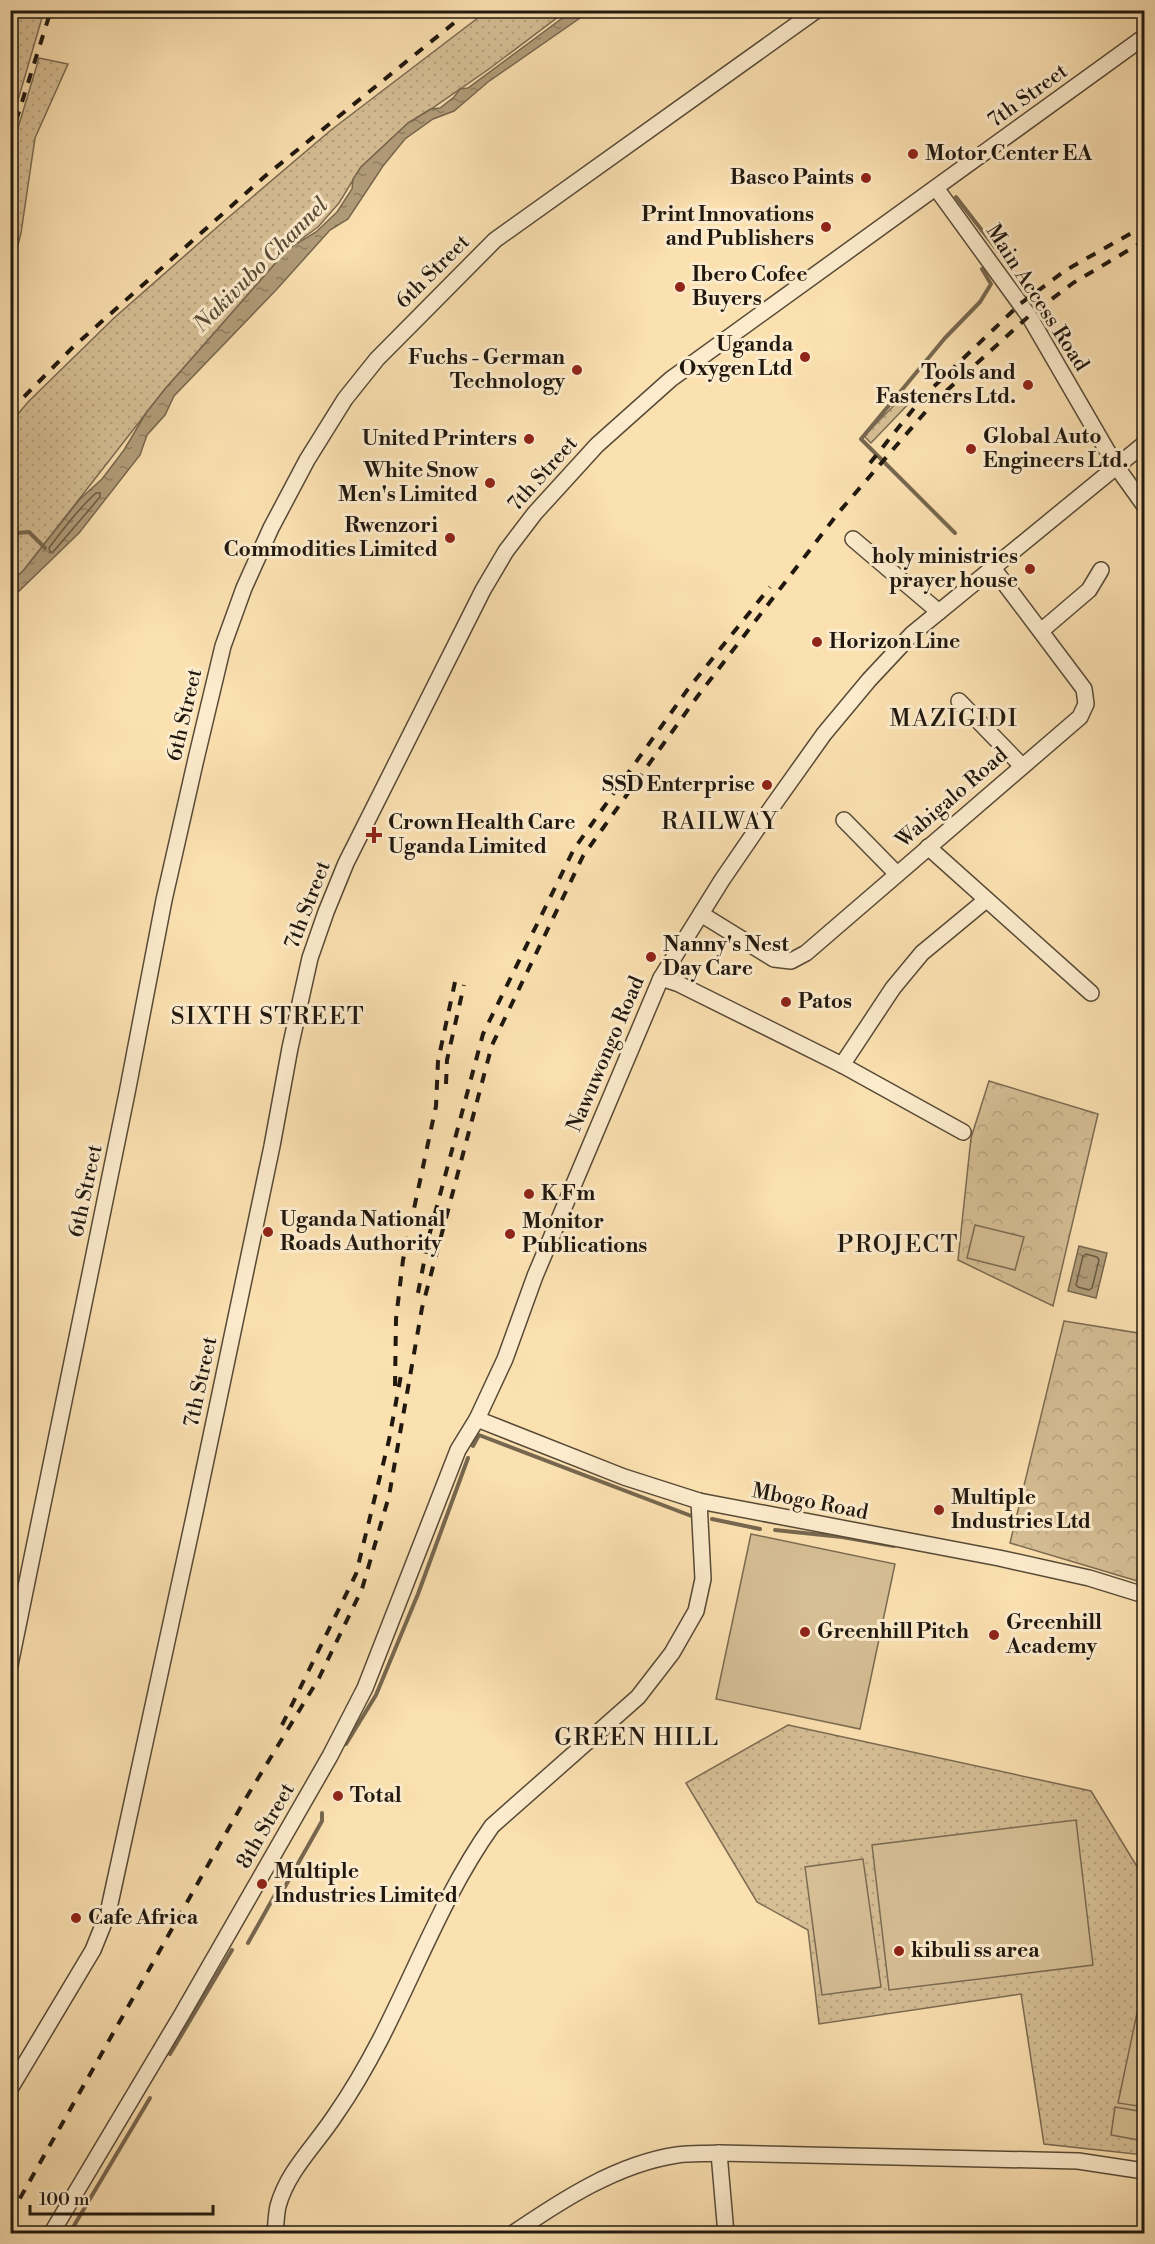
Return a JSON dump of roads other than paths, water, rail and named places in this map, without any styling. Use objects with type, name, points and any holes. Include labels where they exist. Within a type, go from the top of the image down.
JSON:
[{"type":"street","name":"6th Street","points":[[10,1665],[127,1093],[164,900],[196,759],[223,646],[244,588],[271,528],[307,460],[345,399],[377,359],[495,240],[817,10]]},
{"type":"street","name":"7th Street","points":[[10,2089],[93,1950],[108,1913],[209,1447],[310,958],[346,863],[483,590],[506,550],[535,513],[597,445],[671,379],[1144,37]]},
{"type":"street","name":"Main Access Road","points":[[936,188],[1029,316],[1116,466],[1144,505]]},
{"type":"street","name":"Nawuwongo Road","points":[[477,1419],[505,1359],[535,1275],[661,978],[772,807],[824,734],[876,672],[912,634],[1144,444]]},
{"type":"street","points":[[853,539],[939,612]]},
{"type":"street","name":"Wabigalo Road","points":[[701,914],[774,959],[791,961],[806,953],[1080,717],[1086,704],[1084,689],[993,568]]},
{"type":"street","points":[[1041,631],[1089,590],[1101,570]]},
{"type":"street","points":[[959,701],[1022,766]]},
{"type":"street","points":[[844,820],[897,873]]},
{"type":"street","points":[[928,847],[1091,993]]},
{"type":"street","points":[[842,1065],[893,988],[922,953],[987,900]]},
{"type":"street","points":[[661,978],[679,984],[842,1065],[963,1132]]},
{"type":"street","name":"Mbogo Road","points":[[477,1419],[624,1477],[699,1501],[1010,1560],[1089,1578],[1144,1595]]},
{"type":"street","name":"8th Street","points":[[51,2234],[181,2016],[330,1756],[365,1688],[458,1450],[477,1419]]},
{"type":"street","points":[[274,2234],[278,2207],[289,2180],[299,2163],[335,2116],[380,2040],[454,1886],[475,1849],[492,1826],[638,1697],[657,1675],[681,1639],[696,1611],[703,1579],[699,1501]]},
{"type":"street","points":[[719,2153],[726,2234]]},
{"type":"street","points":[[512,2234],[601,2179],[677,2155],[719,2153],[1078,2161],[1144,2171]]},
{"type":"water","points":[[572,11],[590,11],[488,82],[454,111],[433,119],[405,139],[383,166],[348,219],[330,230],[174,396],[165,415],[147,435],[140,455],[79,533],[15,595],[11,606],[11,582],[23,571],[80,499],[102,479],[124,450],[146,413],[165,389],[288,249],[316,232],[337,212],[352,189],[353,179],[361,167],[408,123],[431,109],[440,108],[460,89],[468,88]]},
{"type":"water","points":[[1079,1246],[1107,1253],[1096,1298],[1068,1291]]},
{"type":"waterway","points":[[956,197],[1026,287]]},
{"type":"waterway","points":[[955,533],[861,439],[945,338],[980,302],[991,284],[982,269]]},
{"type":"waterway","points":[[10,526],[17,533],[29,532],[45,548]]},
{"type":"waterway","points":[[473,1446],[479,1435],[694,1517]]},
{"type":"waterway","points":[[346,1744],[376,1695],[418,1594],[468,1458]]},
{"type":"waterway","points":[[712,1519],[760,1529]]},
{"type":"waterway","points":[[775,1530],[842,1537],[894,1546]]},
{"type":"waterway","points":[[248,1943],[276,1893],[282,1892],[322,1821],[322,1813]]},
{"type":"waterway","points":[[284,1863],[294,1871]]},
{"type":"waterway","points":[[170,2054],[232,1950]]},
{"type":"waterway","points":[[69,2234],[150,2098]]},
{"type":"railway","points":[[10,140],[51,10]]},
{"type":"railway","points":[[10,411],[72,348],[264,177],[470,10]]},
{"type":"railway","points":[[870,463],[923,397],[1020,304],[1066,270],[1144,226]]},
{"type":"railway","points":[[10,2216],[243,1803],[319,1678],[362,1589],[389,1496],[422,1308],[492,1045],[583,856],[697,697],[839,512],[934,402],[1029,316],[1073,283],[1144,241]]},
{"type":"railway","points":[[418,1293],[429,1236],[483,1034],[574,849],[688,689],[770,587]]},
{"type":"railway","points":[[395,1386],[396,1319],[403,1260],[436,1106],[438,1061],[455,982]]},
{"type":"railway","points":[[446,1084],[447,1060],[464,985]]},
{"type":"railway","points":[[282,1725],[356,1574],[389,1440],[401,1375]]},
{"type":"place","name":"Motor Center EA","points":[[913,154]]},
{"type":"place","name":"Basco Paints","points":[[866,178]]},
{"type":"place","name":"Print Innovations and Publishers","points":[[826,227]]},
{"type":"place","name":"Ibero Cofee Buyers","points":[[680,287]]},
{"type":"place","name":"Uganda Oxygen Ltd","points":[[805,357]]},
{"type":"place","name":"Fuchs - German Technology","points":[[577,370]]},
{"type":"place","name":"Tools and Fasteners Ltd.","points":[[1028,385]]},
{"type":"place","name":"United Printers","points":[[529,439]]},
{"type":"place","name":"Global Auto Engineers Ltd.","points":[[971,449]]},
{"type":"place","name":"White Snow Men's Limited","points":[[490,483]]},
{"type":"place","name":"Rwenzori Commodities Limited","points":[[450,538]]},
{"type":"place","name":"holy ministries prayer house","points":[[1030,569]]},
{"type":"place","name":"Horizon Line","points":[[817,642]]},
{"type":"place","name":"SSD Enterprise","points":[[767,785]]},
{"type":"place","name":"Crown Health Care Uganda Limited","points":[[374,835]]},
{"type":"place","name":"Nanny's Nest Day Care","points":[[651,957]]},
{"type":"place","name":"Patos","points":[[786,1002]]},
{"type":"place","name":"K Fm","points":[[529,1194]]},
{"type":"place","name":"Uganda National Roads Authority","points":[[268,1232]]},
{"type":"place","name":"Monitor Publications","points":[[510,1234]]},
{"type":"place","name":"Multiple Industries Ltd","points":[[939,1510]]},
{"type":"place","name":"Greenhill Pitch","points":[[805,1632]]},
{"type":"place","name":"Greenhill Academy","points":[[994,1635]]},
{"type":"place","name":"Total","points":[[338,1796]]},
{"type":"place","name":"Multiple Industries Limited","points":[[262,1884]]},
{"type":"place","name":"Cafe Africa","points":[[76,1918]]},
{"type":"place","name":"kibuli ss area","points":[[899,1951]]},
{"type":"district","name":"MAZIGIDI","points":[[954,719]]},
{"type":"district","name":"RAILWAY","points":[[720,822]]},
{"type":"district","name":"SIXTH STREET","points":[[268,1017]]},
{"type":"district","name":"PROJECT","points":[[898,1245]]},
{"type":"district","name":"GREEN HILL","points":[[637,1738]]},
{"type":"water label","name":"Nakivubo Channel","points":[[261,265]]}]
